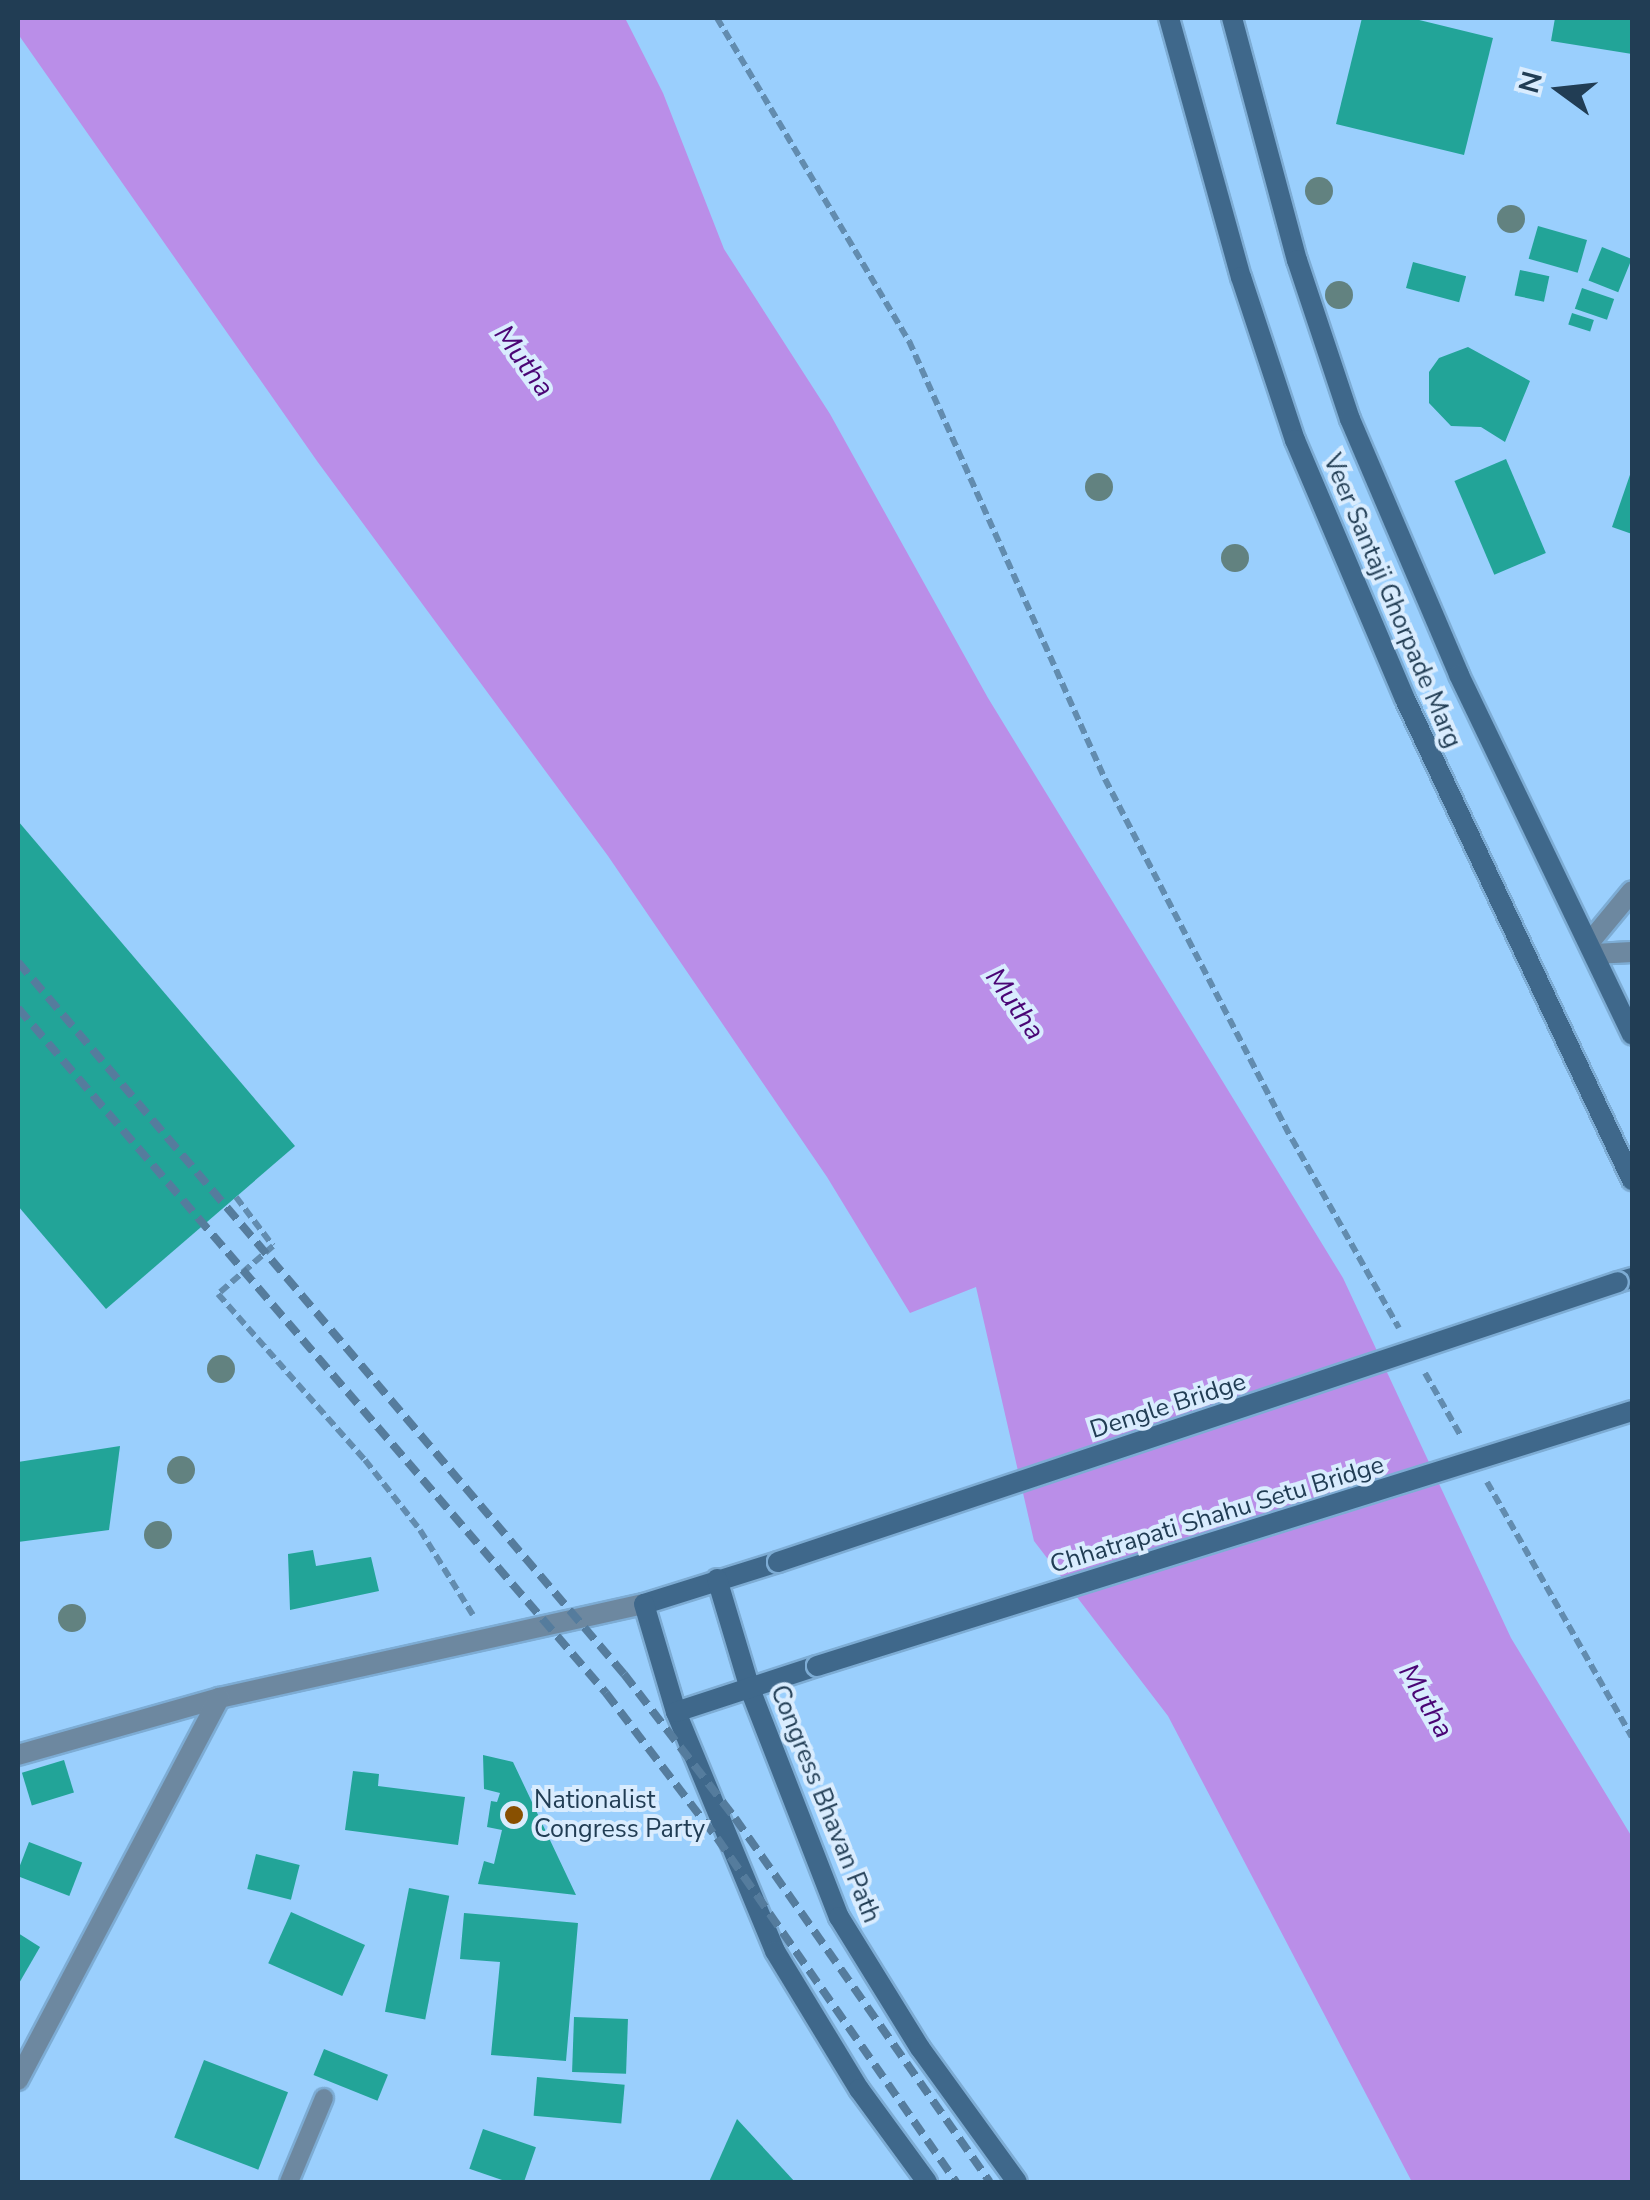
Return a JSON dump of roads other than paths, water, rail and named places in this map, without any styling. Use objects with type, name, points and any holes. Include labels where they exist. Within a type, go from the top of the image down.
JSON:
[{"type":"main road","name":"Veer Santaji Ghorpade Marg","points":[[1169,18],[1241,277],[1295,440],[1405,699],[1632,1180]]},
{"type":"main road","name":"Veer Santaji Ghorpade Marg","points":[[1232,18],[1297,260],[1350,418],[1459,675],[1632,1035]]},
{"type":"main road","name":"Dengle Bridge","points":[[644,1604],[1625,1280]]},
{"type":"main road","name":"Chhatrapati Shahu Setu Bridge","points":[[676,1712],[1632,1411]]},
{"type":"main road","name":"Congress Bhavan Path","points":[[717,1579],[750,1689],[839,1917],[920,2048],[1017,2182]]},
{"type":"main road","points":[[644,1604],[676,1712],[775,1951],[859,2089],[927,2182]]},
{"type":"street","points":[[1592,949],[1632,891]]},
{"type":"street","points":[[1592,949],[1632,952]]},
{"type":"street","points":[[18,1756],[219,1698],[644,1604]]},
{"type":"street","points":[[18,2080],[219,1698]]},
{"type":"lane","points":[[289,2182],[324,2098]]},
{"type":"water","name":"Mutha","points":[[18,18],[625,18],[663,93],[724,249],[830,414],[988,698],[1343,1278],[1511,1638],[1632,1837],[1632,2182],[1412,2182],[1168,1716],[1034,1541],[976,1287],[910,1313],[827,1177],[608,856],[317,461],[18,34]]},
{"type":"railway","points":[[18,962],[624,1674],[735,1818],[990,2182]]},
{"type":"railway","points":[[18,1008],[606,1693],[717,1838],[956,2182]]},
{"type":"place","name":"Nationalist Congress Party","points":[[514,1815]]}]
